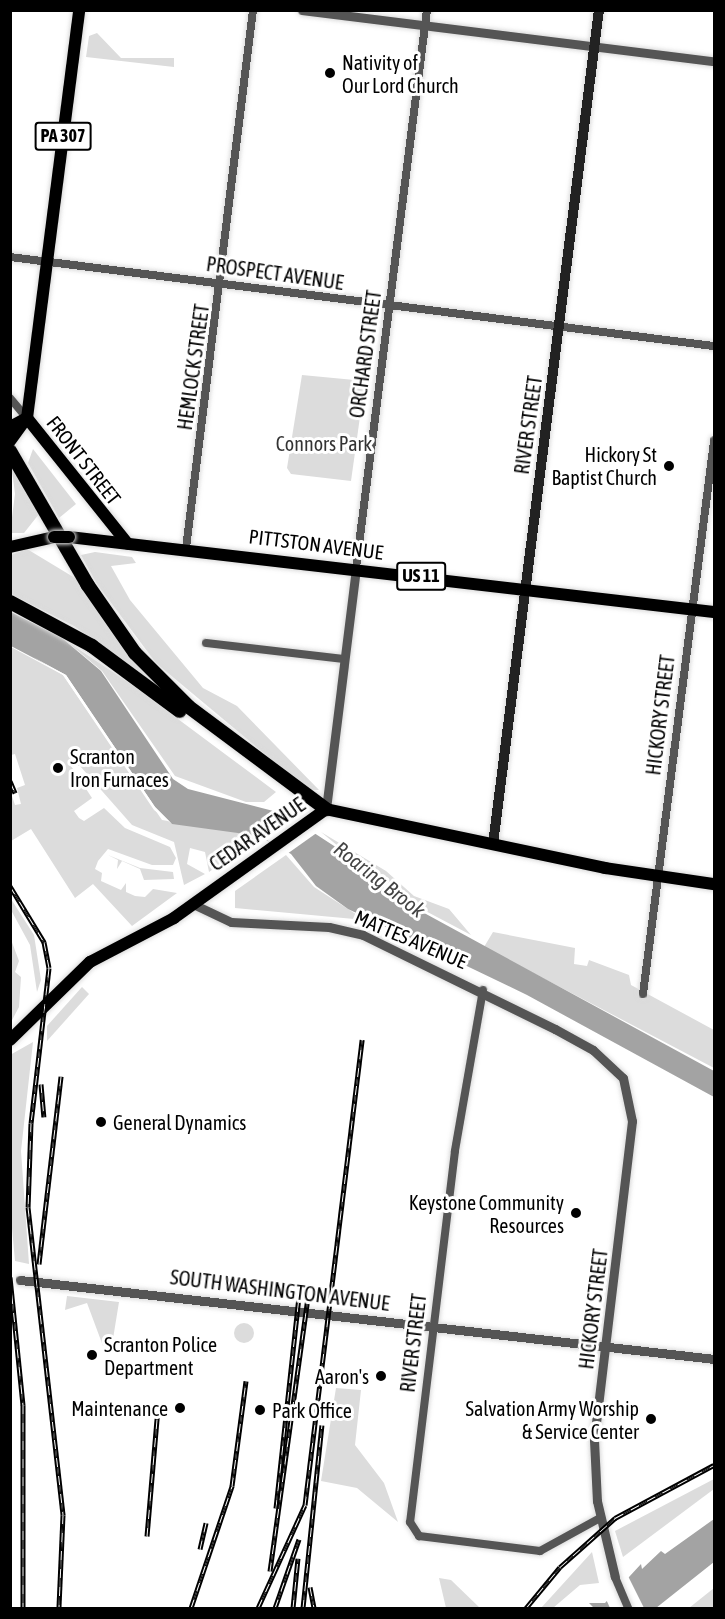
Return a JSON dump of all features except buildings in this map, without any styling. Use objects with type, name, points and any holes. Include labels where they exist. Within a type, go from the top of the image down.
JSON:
[{"type":"highway","points":[[11,440],[87,584],[140,659],[189,707],[326,809]]},
{"type":"highway","points":[[10,602],[92,646],[296,798],[326,809]]},
{"type":"main road","name":"PA 307","points":[[27,418],[79,10]]},
{"type":"main road","name":"RIVER STREET","points":[[493,844],[599,10]]},
{"type":"main road","points":[[11,440],[27,418]]},
{"type":"main road","name":"FRONT STREET","points":[[27,418],[128,544]]},
{"type":"main road","name":"US 11","points":[[10,547],[54,537],[128,544]]},
{"type":"main road","name":"PITTSTON AVENUE","points":[[128,544],[186,548],[714,612]]},
{"type":"main road","name":"CEDAR AVENUE","points":[[10,1040],[90,962],[193,904],[326,809],[658,877],[714,884]]},
{"type":"street","name":"HEMLOCK STREET","points":[[186,548],[221,282],[253,10]]},
{"type":"street","points":[[302,10],[714,62]]},
{"type":"street","name":"ORCHARD STREET","points":[[326,809],[427,10]]},
{"type":"street","name":"PROSPECT AVENUE","points":[[10,257],[714,345]]},
{"type":"street","name":"FRONT STREET","points":[[10,398],[27,418]]},
{"type":"street","name":"HICKORY STREET","points":[[643,994],[714,441]]},
{"type":"street","points":[[206,643],[344,659]]},
{"type":"street","name":"MATTES AVENUE","points":[[193,904],[231,922],[353,931],[483,990],[601,1056]]},
{"type":"street","name":"RIVER STREET","points":[[483,990],[455,1151],[410,1522],[418,1536],[540,1551],[600,1518]]},
{"type":"street","name":"HICKORY STREET","points":[[601,1056],[627,1085],[632,1121],[607,1350],[594,1440],[600,1518],[615,1577],[628,1608]]},
{"type":"street","name":"SOUTH WASHINGTON AVENUE","points":[[20,1280],[177,1294],[433,1330],[607,1350],[714,1359]]},
{"type":"green space","points":[[97,33],[121,58],[174,58],[174,67],[86,57],[89,36]]},
{"type":"green space","name":"Connors Park","points":[[302,375],[365,381],[351,481],[291,474],[287,468]]},
{"type":"green space","points":[[33,449],[76,504],[59,518],[28,463]]},
{"type":"green space","points":[[11,462],[39,514],[24,533],[10,533],[15,494]]},
{"type":"green space","points":[[27,549],[80,581],[147,678],[74,626],[11,594],[11,555]]},
{"type":"green space","points":[[95,552],[132,557],[136,563],[111,566],[130,600],[203,688],[237,706],[319,790],[308,790],[156,663],[97,584],[81,555]]},
{"type":"green space","points":[[65,640],[135,687],[276,792],[264,802],[246,802],[175,776],[102,671]]},
{"type":"green space","points":[[11,647],[63,675],[162,820],[259,836],[209,872],[205,852],[190,848],[187,864],[205,874],[184,885],[174,842],[132,825],[80,766],[71,766],[92,798],[74,811],[79,818],[84,821],[104,808],[125,828],[170,847],[176,858],[173,865],[152,865],[108,849],[98,861],[95,869],[102,873],[101,881],[121,890],[126,883],[126,892],[135,896],[145,897],[153,889],[177,893],[132,926],[93,884],[75,898],[31,829],[11,841],[11,793],[15,805],[21,804],[17,788],[25,785],[15,754],[11,755]]},
{"type":"green space","points":[[321,832],[386,871],[414,896],[449,909],[471,935],[401,898]]},
{"type":"green space","points":[[108,855],[140,868],[173,872],[174,879],[144,880],[140,869],[122,861],[117,869],[118,860]]},
{"type":"green space","points":[[286,855],[314,887],[365,920],[235,908],[235,891]]},
{"type":"green space","points":[[11,899],[34,935],[41,980],[37,992],[30,945],[11,910]]},
{"type":"green space","points":[[493,932],[575,948],[574,964],[587,966],[589,960],[629,975],[631,985],[714,1030],[714,1068],[484,947]]},
{"type":"green space","points":[[10,937],[19,961],[15,972],[21,977],[19,1007],[11,1022]]},
{"type":"green space","points":[[82,987],[89,994],[47,1041],[47,1026]]},
{"type":"green space","points":[[33,1042],[21,1151],[29,1264],[15,1261],[12,1228],[10,1055]]},
{"type":"green space","points":[[67,1296],[119,1302],[112,1345],[103,1346],[87,1303],[65,1310]]},
{"type":"green space","points":[[244,1323],[251,1326],[254,1333],[251,1340],[244,1343],[237,1340],[234,1333],[237,1326]]},
{"type":"green space","points":[[336,1388],[361,1390],[355,1445],[384,1483],[398,1522],[357,1488],[321,1481]]},
{"type":"green space","points":[[714,1479],[714,1489],[623,1557],[615,1531]]},
{"type":"green space","points":[[592,1552],[599,1583],[580,1585],[553,1608],[541,1608]]},
{"type":"green space","points":[[439,1578],[451,1580],[480,1608],[446,1608]]},
{"type":"green space","points":[[714,1588],[714,1608],[689,1608]]},
{"type":"shaded area","points":[[11,612],[62,638],[101,671],[173,779],[188,789],[285,814],[354,859],[393,896],[714,1071],[714,1097],[527,995],[348,909],[316,886],[291,854],[259,836],[172,824],[155,807],[66,675],[11,646]]},
{"type":"shaded area","points":[[714,1519],[714,1562],[656,1608],[594,1608],[589,1603],[605,1603],[641,1564],[642,1569],[661,1551],[665,1554]]},
{"type":"pier","points":[[33,657],[66,675],[155,807],[172,824],[154,810],[63,675]]},
{"type":"pier","points":[[291,815],[318,832],[287,854],[260,835]]},
{"type":"pier","points":[[628,1576],[644,1608],[610,1608],[605,1597]]},
{"type":"railway","points":[[10,781],[15,793]]},
{"type":"railway","points":[[10,886],[44,942],[49,968],[31,1123],[28,1207],[63,1515],[59,1608]]},
{"type":"railway","points":[[258,1608],[305,1505],[362,1039]]},
{"type":"railway","points":[[39,1264],[61,1076]]},
{"type":"railway","points":[[41,1084],[44,1117]]},
{"type":"railway","points":[[10,1277],[23,1405],[23,1608]]},
{"type":"railway","points":[[276,1508],[299,1296]]},
{"type":"railway","points":[[270,1571],[308,1297]]},
{"type":"railway","points":[[191,1608],[232,1486],[246,1381]]},
{"type":"railway","points":[[147,1536],[158,1408]]},
{"type":"railway","points":[[303,1608],[322,1425]]},
{"type":"railway","points":[[526,1608],[560,1567],[615,1518],[714,1465]]},
{"type":"railway","points":[[200,1549],[206,1523]]},
{"type":"railway","points":[[275,1608],[299,1539]]},
{"type":"railway","points":[[293,1608],[298,1558]]},
{"type":"railway","points":[[310,1587],[314,1608]]},
{"type":"place","name":"Nativity of Our Lord Church","points":[[330,73]]},
{"type":"place","name":"Hickory St Baptist Church","points":[[669,466]]},
{"type":"place","name":"Scranton Iron Furnaces","points":[[58,768]]},
{"type":"place","name":"General Dynamics","points":[[101,1122]]},
{"type":"place","name":"Keystone Community Resources","points":[[576,1213]]},
{"type":"place","name":"Scranton Police Department","points":[[92,1355]]},
{"type":"place","name":"Aaron's","points":[[381,1376]]},
{"type":"place","name":"Maintenance","points":[[180,1408]]},
{"type":"place","name":"Park Office","points":[[260,1410]]},
{"type":"place","name":"Salvation Army Worship & Service Center","points":[[651,1419]]},
{"type":"water label","name":"Roaring Brook","points":[[380,879]]}]
